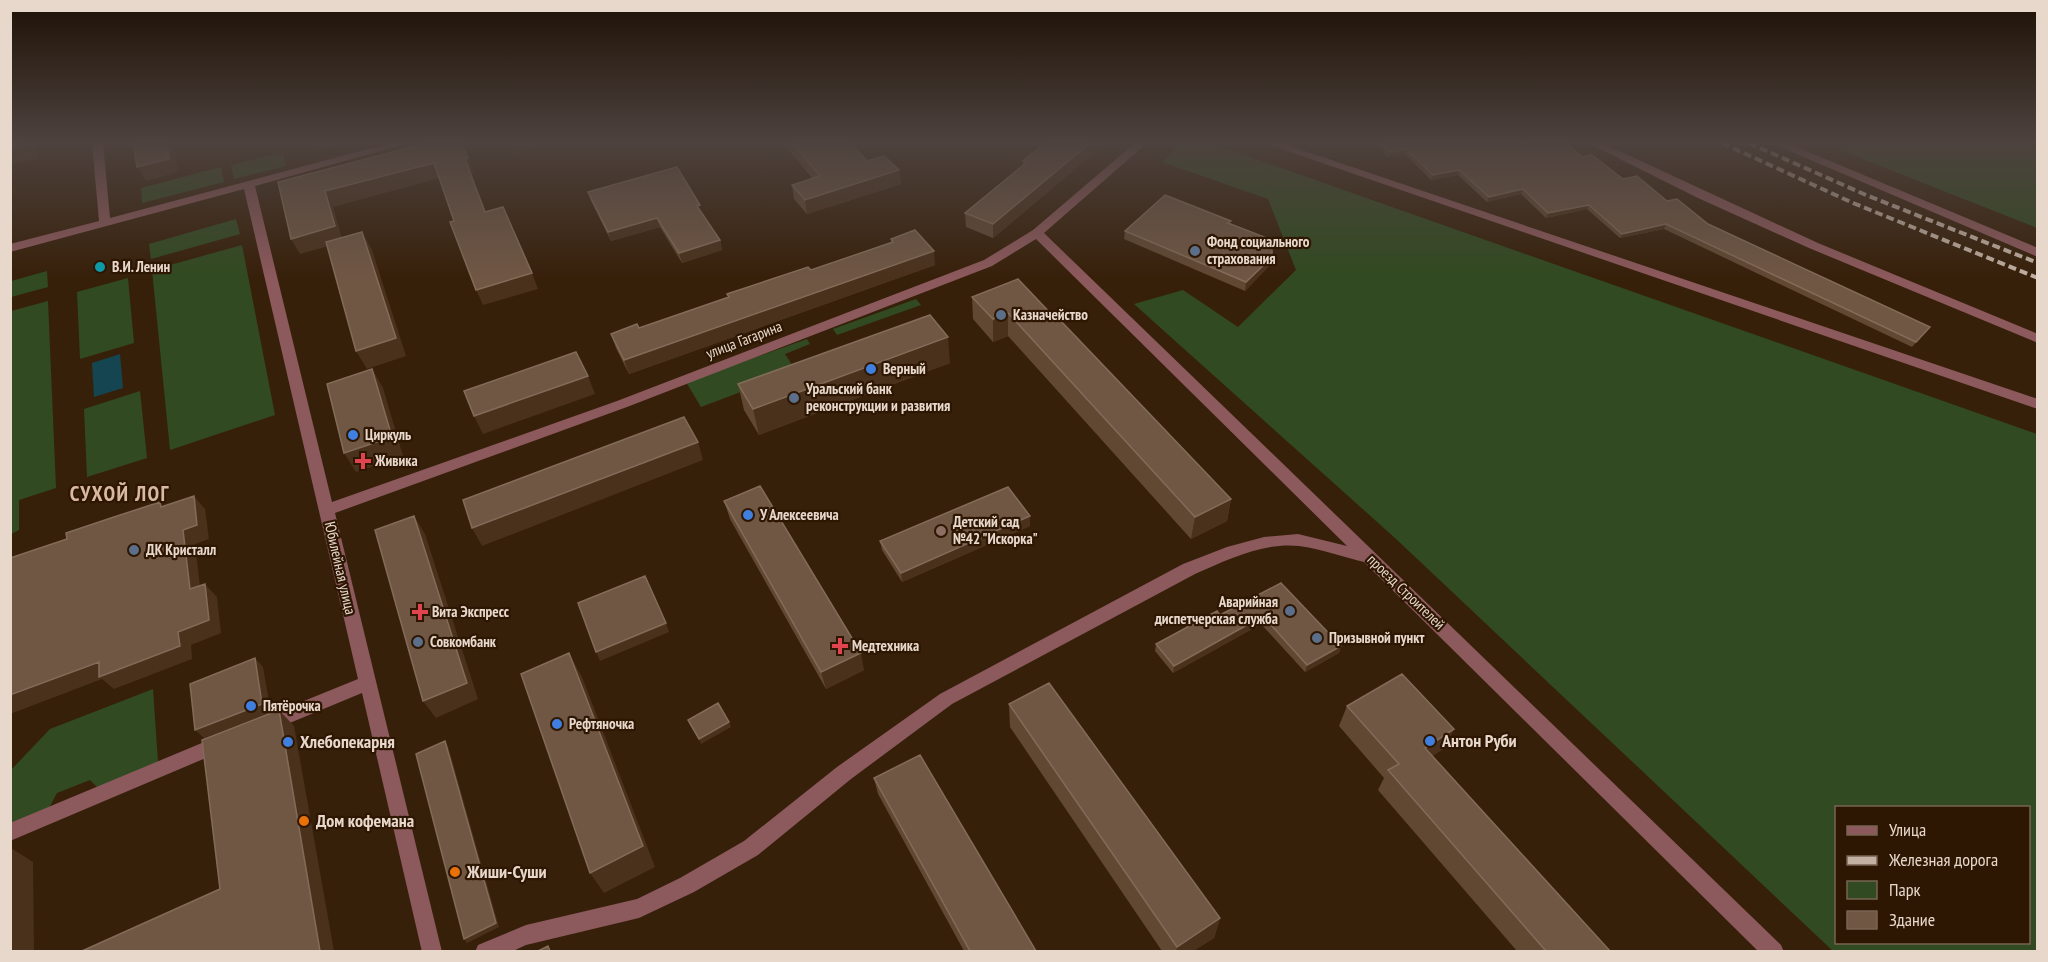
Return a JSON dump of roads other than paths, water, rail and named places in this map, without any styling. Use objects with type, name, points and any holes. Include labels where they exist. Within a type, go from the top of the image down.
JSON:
[{"type":"street","points":[[101,188],[105,223]]},
{"type":"street","points":[[10,248],[235,188]]},
{"type":"street","name":"Юбилейная улица","points":[[250,188],[432,951]]},
{"type":"street","name":"улица Гагарина","points":[[326,510],[622,404],[958,276],[1014,249],[1037,233],[1090,188]]},
{"type":"street","points":[[1401,188],[2037,404]]},
{"type":"street","points":[[1688,188],[1951,305],[2037,339]]},
{"type":"street","points":[[1887,188],[2037,253]]},
{"type":"street","name":"проезд Строителей","points":[[1037,233],[1774,951]]},
{"type":"street","points":[[485,951],[526,935],[639,908],[687,885],[751,848],[863,759],[946,699],[1189,569],[1233,551],[1264,543],[1298,540],[1369,557]]},
{"type":"street","points":[[10,832],[368,683]]},
{"type":"water","points":[[120,354],[123,388],[94,397],[92,363]]},
{"type":"railway","points":[[1820,188],[2038,278]]},
{"type":"railway","points":[[1850,188],[2038,263]]},
{"type":"place","name":"Фонд социального страхования","points":[[1195,251]]},
{"type":"place","name":"В.И. Ленин","points":[[100,267]]},
{"type":"place","name":"Казначейство","points":[[1001,315]]},
{"type":"place","name":"Верный","points":[[871,369]]},
{"type":"place","name":"Уральский банк реконструкции и развития","points":[[794,398]]},
{"type":"place","name":"Циркуль","points":[[353,435]]},
{"type":"place","name":"Живика","points":[[363,461]]},
{"type":"place","name":"У Алексеевича","points":[[748,515]]},
{"type":"place","name":"Детский сад №42 \"Искорка\"","points":[[941,531]]},
{"type":"place","name":"ДК Кристалл","points":[[134,550]]},
{"type":"place","name":"Аварийная диспетчерская служба","points":[[1290,611]]},
{"type":"place","name":"Вита Экспресс","points":[[420,612]]},
{"type":"place","name":"Призывной пункт","points":[[1317,638]]},
{"type":"place","name":"Совкомбанк","points":[[418,642]]},
{"type":"place","name":"Медтехника","points":[[840,646]]},
{"type":"place","name":"Пятёрочка","points":[[251,706]]},
{"type":"place","name":"Рефтяночка","points":[[557,724]]},
{"type":"place","name":"Антон Руби","points":[[1430,741]]},
{"type":"place","name":"Хлебопекарня","points":[[288,742]]},
{"type":"place","name":"Дом кофемана","points":[[304,821]]},
{"type":"place","name":"Жиши-Суши","points":[[455,872]]},
{"type":"district","name":"СУХОЙ ЛОГ","points":[[120,494]]}]
